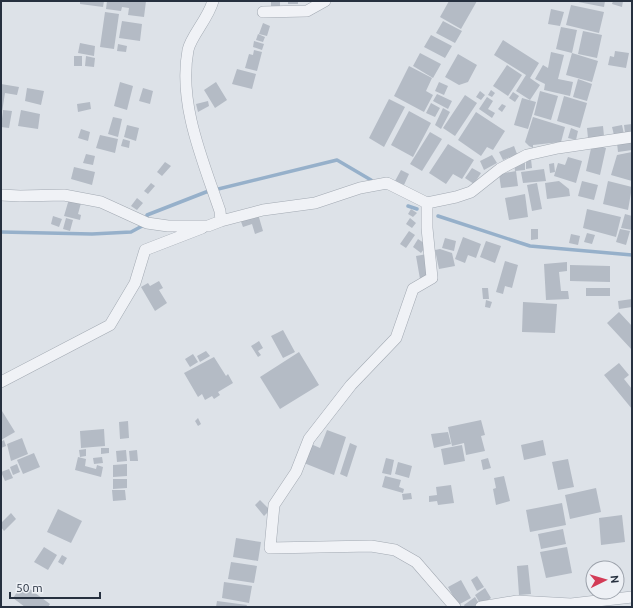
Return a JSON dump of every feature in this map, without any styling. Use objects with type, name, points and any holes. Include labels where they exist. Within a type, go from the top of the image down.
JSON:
[{"type":"street","points":[[213,1],[210,13],[189,48],[186,68],[187,87],[194,132],[214,192],[221,221]]},
{"type":"street","points":[[263,12],[307,11],[325,1]]},
{"type":"street","points":[[1,382],[110,325],[135,283],[145,250],[221,221],[263,210],[315,203],[360,188],[387,183],[427,203],[456,197],[471,192],[500,169],[527,155],[558,148],[632,136]]},
{"type":"street","points":[[1,195],[64,195],[101,202],[147,223],[168,226],[208,226]]},
{"type":"street","points":[[427,203],[427,228],[432,278],[413,289],[396,338],[351,385],[309,439],[296,472],[274,505],[270,548],[371,546],[395,550],[416,562],[455,607]]},
{"type":"street","points":[[481,607],[517,601],[571,604],[632,597]]},
{"type":"building","points":[[80,1],[104,1],[103,7],[80,4]]},
{"type":"building","points":[[107,1],[146,1],[144,17],[128,15],[129,8],[122,7],[121,11],[106,9]]},
{"type":"building","points":[[271,1],[280,1],[280,7],[271,7]]},
{"type":"building","points":[[288,1],[298,1],[298,4],[288,4]]},
{"type":"building","points":[[449,1],[477,1],[461,29],[440,17]]},
{"type":"building","points":[[573,1],[605,1],[604,7]]},
{"type":"building","points":[[613,1],[623,1],[622,7],[612,4]]},
{"type":"building","points":[[571,5],[604,12],[599,33],[566,25]]},
{"type":"building","points":[[551,9],[564,12],[560,26],[548,24]]},
{"type":"building","points":[[105,12],[119,14],[114,49],[100,47]]},
{"type":"building","points":[[122,21],[142,24],[140,41],[119,38]]},
{"type":"building","points":[[443,21],[462,31],[455,43],[436,33]]},
{"type":"building","points":[[263,23],[270,26],[267,36],[259,34]]},
{"type":"building","points":[[561,27],[577,30],[572,53],[556,49]]},
{"type":"building","points":[[583,31],[602,35],[597,58],[578,54]]},
{"type":"building","points":[[258,34],[265,37],[263,42],[256,40]]},
{"type":"building","points":[[431,35],[452,46],[445,58],[424,47]]},
{"type":"building","points":[[503,40],[539,63],[530,78],[540,85],[530,100],[516,91],[526,75],[494,55]]},
{"type":"building","points":[[254,41],[264,44],[262,50],[253,47]]},
{"type":"building","points":[[80,43],[95,46],[94,56],[78,53]]},
{"type":"building","points":[[118,44],[127,46],[126,52],[117,51]]},
{"type":"building","points":[[254,50],[262,52],[257,71],[245,68],[249,54],[253,55]]},
{"type":"building","points":[[615,51],[629,53],[626,68],[608,65],[610,56],[614,57]]},
{"type":"building","points":[[551,52],[564,55],[558,79],[573,82],[570,96],[544,90],[545,84],[535,79],[543,65],[548,68]]},
{"type":"building","points":[[420,53],[441,64],[433,78],[413,66]]},
{"type":"building","points":[[572,53],[598,61],[592,82],[566,75]]},
{"type":"building","points":[[458,54],[477,65],[468,82],[459,85],[445,77]]},
{"type":"building","points":[[74,56],[82,56],[82,66],[74,66]]},
{"type":"building","points":[[86,56],[95,58],[94,67],[85,66]]},
{"type":"building","points":[[507,65],[522,75],[508,96],[493,86]]},
{"type":"building","points":[[409,66],[432,78],[426,91],[433,95],[424,112],[394,96]]},
{"type":"building","points":[[237,69],[256,74],[252,89],[232,84]]},
{"type":"building","points":[[578,79],[592,84],[587,101],[573,97]]},
{"type":"building","points":[[120,82],[133,86],[127,110],[114,106]]},
{"type":"building","points":[[216,82],[227,100],[215,108],[204,90]]},
{"type":"building","points":[[439,82],[448,86],[444,95],[435,91]]},
{"type":"building","points":[[1,84],[19,87],[17,95],[5,93],[2,112]]},
{"type":"building","points":[[27,88],[44,91],[41,105],[25,101]]},
{"type":"building","points":[[143,88],[153,91],[150,104],[139,101]]},
{"type":"building","points":[[491,90],[495,93],[492,97],[488,95]]},
{"type":"building","points":[[480,91],[485,95],[481,100],[476,97]]},
{"type":"building","points":[[540,91],[558,96],[551,120],[534,115]]},
{"type":"building","points":[[513,92],[519,96],[515,102],[509,98]]},
{"type":"building","points":[[437,94],[452,101],[448,109],[433,101]]},
{"type":"building","points":[[465,95],[477,103],[455,136],[443,128]]},
{"type":"building","points":[[564,96],[587,103],[580,128],[557,121]]},
{"type":"building","points":[[487,97],[493,101],[488,109],[495,113],[492,118],[479,109]]},
{"type":"building","points":[[522,98],[536,102],[528,129],[514,125]]},
{"type":"building","points":[[389,99],[405,107],[384,147],[369,138]]},
{"type":"building","points":[[208,101],[209,106],[198,112],[196,104]]},
{"type":"building","points":[[90,102],[91,109],[78,112],[77,104]]},
{"type":"building","points":[[431,103],[440,108],[435,117],[426,113]]},
{"type":"building","points":[[502,104],[506,106],[502,112],[498,109]]},
{"type":"building","points":[[443,108],[450,112],[441,129],[435,125]]},
{"type":"building","points":[[3,110],[12,111],[9,128],[1,127]]},
{"type":"building","points":[[21,110],[40,114],[38,129],[18,126]]},
{"type":"building","points":[[409,111],[431,123],[413,157],[391,145]]},
{"type":"building","points":[[476,112],[505,131],[493,150],[487,147],[481,156],[458,140]]},
{"type":"building","points":[[113,117],[122,119],[118,137],[108,134]]},
{"type":"building","points":[[533,117],[565,127],[561,142],[533,145],[533,148],[529,146],[525,142]]},
{"type":"building","points":[[632,124],[632,132],[625,133],[624,125]]},
{"type":"building","points":[[127,125],[139,128],[136,141],[124,137]]},
{"type":"building","points":[[622,125],[624,134],[614,135],[612,127]]},
{"type":"building","points":[[603,126],[604,136],[588,138],[587,128]]},
{"type":"building","points":[[571,128],[578,131],[576,140],[568,138]]},
{"type":"building","points":[[81,129],[90,132],[88,141],[78,138]]},
{"type":"building","points":[[430,132],[442,139],[422,171],[410,164]]},
{"type":"building","points":[[100,135],[118,139],[115,153],[96,148]]},
{"type":"building","points":[[123,139],[130,141],[129,148],[121,146]]},
{"type":"building","points":[[632,142],[632,150],[618,152],[617,143]]},
{"type":"building","points":[[448,144],[474,160],[462,179],[453,174],[446,184],[429,173]]},
{"type":"building","points":[[592,144],[606,148],[600,175],[586,171]]},
{"type":"building","points":[[514,146],[517,154],[503,160],[499,152]]},
{"type":"building","points":[[632,152],[632,181],[611,175],[617,155]]},
{"type":"building","points":[[86,154],[95,156],[93,165],[83,163]]},
{"type":"building","points":[[492,155],[497,163],[484,170],[480,161]]},
{"type":"building","points":[[568,157],[582,161],[576,183],[554,176],[558,163],[565,165]]},
{"type":"building","points":[[531,159],[532,168],[526,169],[526,160]]},
{"type":"building","points":[[165,162],[171,166],[162,176],[157,172]]},
{"type":"building","points":[[525,163],[525,170],[515,171],[514,164]]},
{"type":"building","points":[[554,163],[555,172],[550,173],[549,164]]},
{"type":"building","points":[[74,167],[95,172],[92,185],[71,179]]},
{"type":"building","points":[[472,168],[481,173],[474,184],[465,178]]},
{"type":"building","points":[[544,169],[546,181],[523,183],[521,172]]},
{"type":"building","points":[[401,170],[409,174],[404,185],[395,181]]},
{"type":"building","points":[[516,171],[518,186],[501,188],[499,174]]},
{"type":"building","points":[[559,181],[569,189],[570,196],[547,199],[545,183]]},
{"type":"building","points":[[582,181],[598,185],[594,200],[578,196]]},
{"type":"building","points":[[608,181],[632,187],[628,210],[603,204]]},
{"type":"building","points":[[151,183],[155,186],[148,194],[144,191]]},
{"type":"building","points":[[537,183],[542,209],[532,211],[527,185]]},
{"type":"building","points":[[525,194],[528,217],[509,220],[505,198]]},
{"type":"building","points":[[137,198],[143,203],[137,210],[131,206]]},
{"type":"building","points":[[69,199],[81,203],[78,214],[81,215],[80,220],[64,216]]},
{"type":"building","points":[[411,209],[417,213],[413,217],[408,214]]},
{"type":"building","points":[[587,209],[621,217],[616,237],[583,228]]},
{"type":"building","points":[[258,214],[263,231],[255,234],[252,224],[243,227],[240,219]]},
{"type":"building","points":[[625,214],[632,216],[632,230],[621,228]]},
{"type":"building","points":[[53,216],[62,219],[59,227],[51,224]]},
{"type":"building","points":[[66,218],[73,220],[70,231],[63,229]]},
{"type":"building","points":[[410,218],[416,223],[412,228],[406,224]]},
{"type":"building","points":[[531,229],[538,229],[538,239],[531,240]]},
{"type":"building","points":[[620,229],[630,231],[626,245],[616,242]]},
{"type":"building","points":[[409,231],[415,235],[406,248],[400,244]]},
{"type":"building","points":[[587,233],[595,235],[592,244],[584,242]]},
{"type":"building","points":[[571,234],[580,236],[578,245],[569,243]]},
{"type":"building","points":[[463,237],[481,244],[476,258],[468,255],[465,263],[455,259]]},
{"type":"building","points":[[445,238],[456,241],[454,251],[442,248]]},
{"type":"building","points":[[418,239],[427,245],[421,253],[413,247]]},
{"type":"building","points":[[486,241],[501,246],[495,263],[480,257]]},
{"type":"building","points":[[440,249],[452,253],[455,266],[439,269],[435,250]]},
{"type":"building","points":[[427,254],[431,277],[420,279],[416,256]]},
{"type":"building","points":[[505,261],[518,265],[512,288],[505,286],[503,294],[496,292]]},
{"type":"building","points":[[567,262],[567,271],[559,272],[561,291],[568,291],[569,299],[546,300],[544,264]]},
{"type":"building","points":[[570,265],[610,266],[610,282],[570,281]]},
{"type":"building","points":[[159,281],[163,288],[159,290],[167,303],[155,311],[141,287],[148,283],[150,286]]},
{"type":"building","points":[[482,288],[488,288],[489,299],[483,299]]},
{"type":"building","points":[[586,288],[610,288],[610,296],[586,296]]},
{"type":"building","points":[[632,299],[632,307],[619,309],[618,301]]},
{"type":"building","points":[[486,300],[492,302],[490,308],[485,307]]},
{"type":"building","points":[[523,302],[557,304],[555,333],[522,332]]},
{"type":"building","points":[[619,312],[632,326],[632,350],[607,323]]},
{"type":"building","points":[[283,330],[295,352],[283,358],[271,336]]},
{"type":"building","points":[[259,341],[263,348],[258,351],[261,355],[258,357],[251,346]]},
{"type":"building","points":[[206,351],[210,356],[200,362],[197,356]]},
{"type":"building","points":[[299,352],[319,385],[280,409],[260,377]]},
{"type":"building","points":[[193,354],[198,362],[190,367],[185,359]]},
{"type":"building","points":[[214,357],[226,376],[228,374],[233,383],[218,392],[220,395],[214,399],[212,396],[205,400],[202,394],[198,397],[184,373]]},
{"type":"building","points":[[619,363],[629,375],[624,379],[632,389],[632,409],[604,375]]},
{"type":"building","points":[[2,411],[15,432],[1,440],[1,412]]},
{"type":"building","points":[[198,418],[201,424],[198,426],[195,421]]},
{"type":"building","points":[[481,420],[485,435],[481,436],[485,451],[466,455],[464,443],[452,446],[448,427]]},
{"type":"building","points":[[128,421],[129,438],[120,439],[119,422]]},
{"type":"building","points":[[104,429],[105,446],[81,448],[80,431]]},
{"type":"building","points":[[327,430],[346,437],[334,475],[304,463],[311,444],[320,448]]},
{"type":"building","points":[[448,432],[451,444],[434,448],[431,434]]},
{"type":"building","points":[[22,438],[28,454],[11,461],[7,444]]},
{"type":"building","points":[[4,440],[6,446],[1,448],[1,442]]},
{"type":"building","points":[[543,440],[546,455],[524,460],[521,445]]},
{"type":"building","points":[[350,443],[357,446],[347,477],[340,474]]},
{"type":"building","points":[[462,445],[465,461],[444,465],[441,449]]},
{"type":"building","points":[[101,448],[109,448],[109,453],[101,454]]},
{"type":"building","points":[[86,449],[86,456],[80,457],[79,450]]},
{"type":"building","points":[[126,450],[127,461],[117,462],[116,451]]},
{"type":"building","points":[[137,450],[138,461],[130,461],[129,451]]},
{"type":"building","points":[[34,453],[40,467],[23,474],[17,460]]},
{"type":"building","points":[[78,457],[86,459],[85,466],[96,469],[97,465],[103,467],[101,477],[75,470]]},
{"type":"building","points":[[102,457],[103,463],[94,464],[93,458]]},
{"type":"building","points":[[386,458],[394,460],[391,475],[382,473]]},
{"type":"building","points":[[488,458],[491,468],[483,470],[481,460]]},
{"type":"building","points":[[568,459],[574,487],[558,490],[552,462]]},
{"type":"building","points":[[398,462],[412,466],[409,478],[395,474]]},
{"type":"building","points":[[17,464],[20,472],[13,475],[10,467]]},
{"type":"building","points":[[127,464],[127,476],[113,477],[113,465]]},
{"type":"building","points":[[9,469],[13,478],[5,481],[1,472]]},
{"type":"building","points":[[385,476],[401,480],[399,487],[404,489],[403,493],[382,487]]},
{"type":"building","points":[[504,476],[510,501],[496,505],[493,489],[496,488],[494,478]]},
{"type":"building","points":[[113,479],[127,479],[127,488],[113,489]]},
{"type":"building","points":[[451,485],[454,503],[438,505],[437,501],[429,502],[429,496],[437,495],[436,487]]},
{"type":"building","points":[[596,488],[601,512],[570,519],[565,495]]},
{"type":"building","points":[[112,490],[125,490],[126,500],[113,501]]},
{"type":"building","points":[[411,493],[412,499],[403,500],[402,494]]},
{"type":"building","points":[[260,500],[270,510],[264,516],[255,505]]},
{"type":"building","points":[[562,503],[566,525],[530,532],[526,510]]},
{"type":"building","points":[[58,509],[82,521],[71,543],[47,532]]},
{"type":"building","points":[[11,513],[16,519],[4,531],[1,527],[1,523]]},
{"type":"building","points":[[622,515],[625,542],[601,545],[599,518]]},
{"type":"building","points":[[563,529],[566,544],[541,549],[538,534]]},
{"type":"building","points":[[236,538],[261,542],[258,561],[233,557]]},
{"type":"building","points":[[44,547],[57,555],[48,570],[34,562]]},
{"type":"building","points":[[567,547],[572,573],[546,578],[540,552]]},
{"type":"building","points":[[62,555],[67,558],[63,565],[58,562]]},
{"type":"building","points":[[231,562],[257,566],[254,583],[228,579]]},
{"type":"building","points":[[528,565],[531,594],[519,595],[517,566]]},
{"type":"building","points":[[477,576],[484,587],[477,591],[471,580]]},
{"type":"building","points":[[461,580],[471,598],[458,605],[448,587]]},
{"type":"building","points":[[224,582],[252,586],[249,603],[222,598]]},
{"type":"building","points":[[23,584],[50,604],[48,607],[25,607],[13,598]]},
{"type":"building","points":[[485,588],[491,598],[481,605],[475,595]]},
{"type":"building","points":[[475,597],[480,605],[476,607],[465,607],[464,605]]},
{"type":"building","points":[[217,601],[247,605],[246,607],[216,607]]},
{"type":"waterway","points":[[147,220],[147,215],[206,192],[337,160],[371,180]]},
{"type":"waterway","points":[[408,206],[417,209]]},
{"type":"waterway","points":[[438,216],[530,246],[632,255]]},
{"type":"waterway","points":[[1,232],[92,234],[131,232],[144,225]]}]
